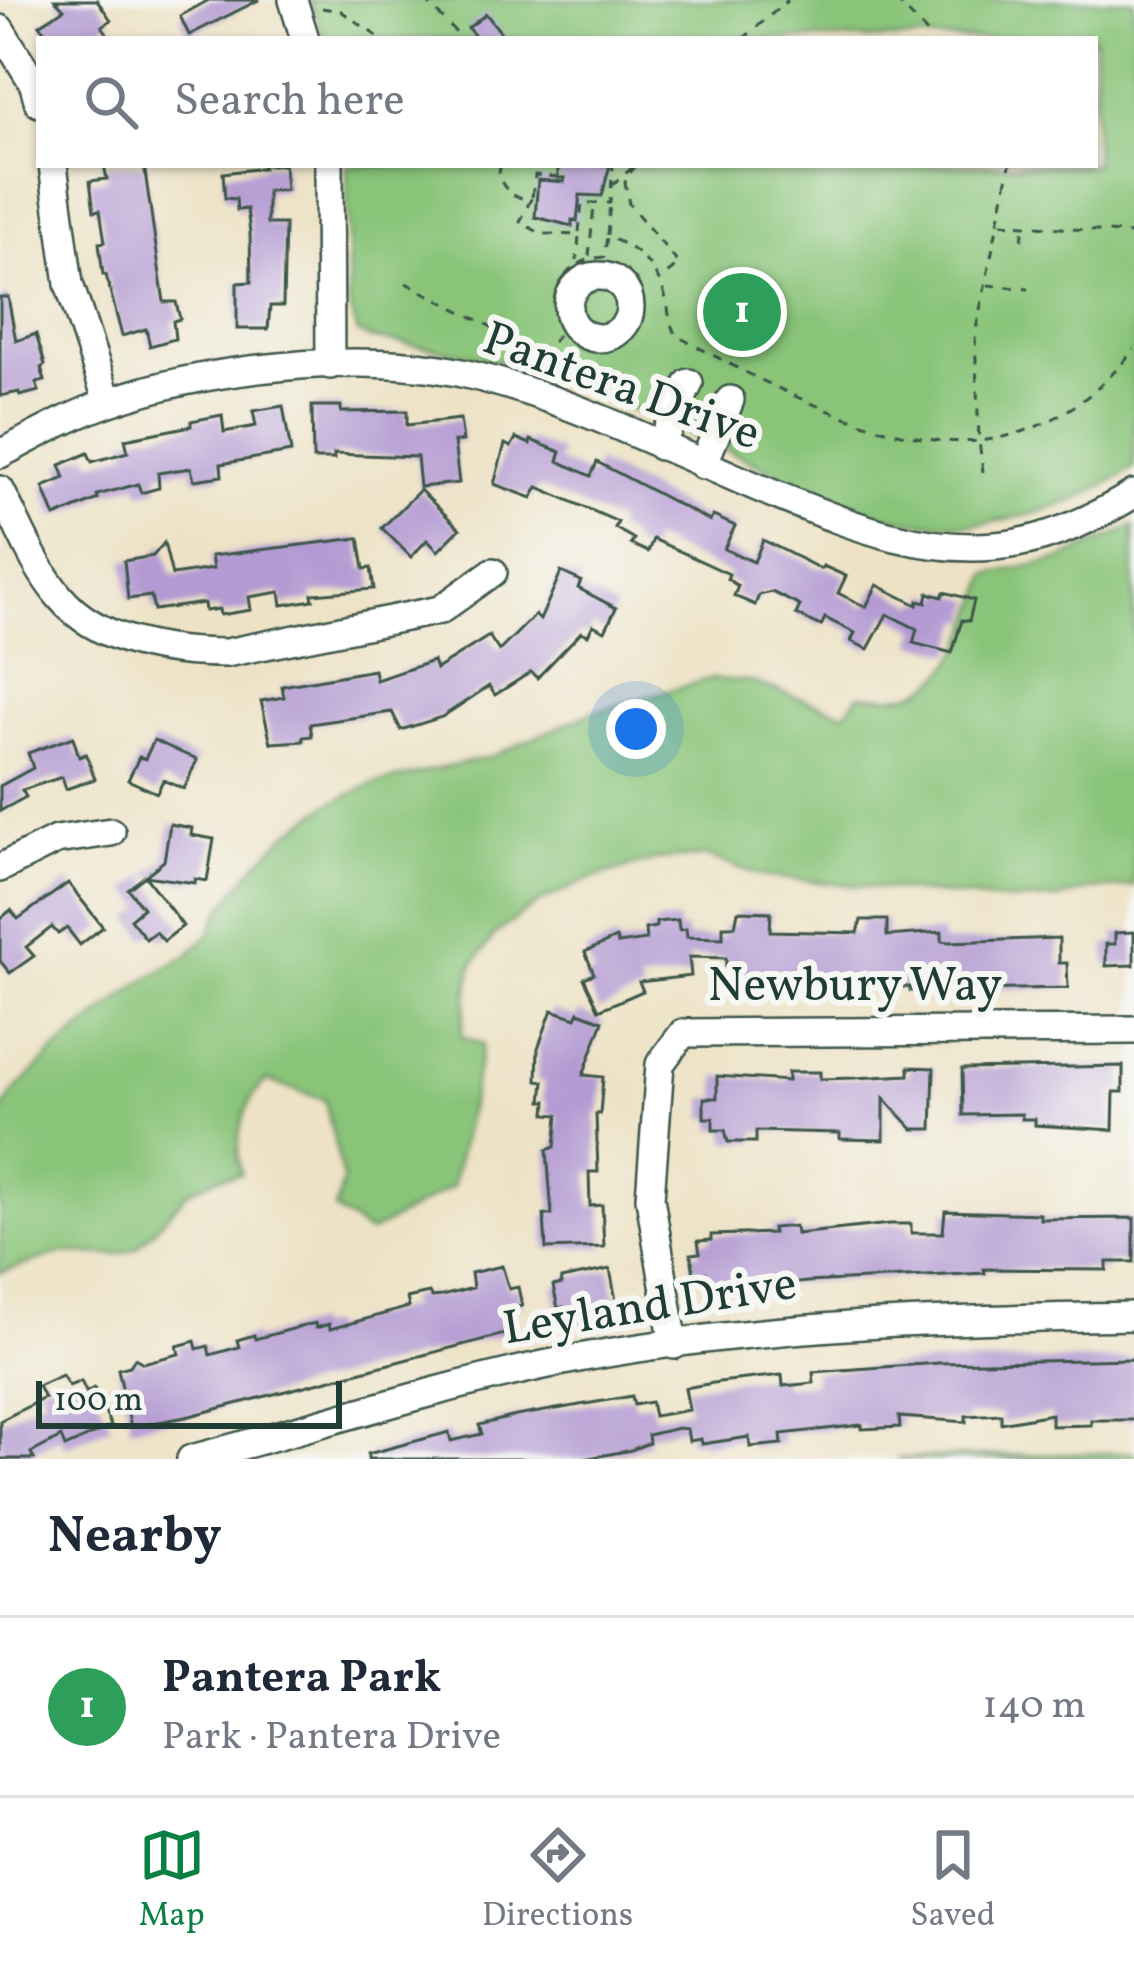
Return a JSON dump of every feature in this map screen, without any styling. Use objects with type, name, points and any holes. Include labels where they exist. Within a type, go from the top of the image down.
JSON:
[{"type":"street","points":[[294,5],[304,36]]},
{"type":"street","points":[[0,29],[36,92]]},
{"type":"street","points":[[52,168],[69,284],[108,402]]},
{"type":"street","points":[[328,168],[331,365]]},
{"type":"street","name":"Pantera Drive","points":[[0,454],[108,402],[228,373],[331,365],[411,366],[510,387],[869,532],[955,546],[987,546],[1042,537],[1134,494]]},
{"type":"street","points":[[660,446],[689,383]]},
{"type":"street","points":[[703,465],[730,400]]},
{"type":"street","points":[[0,490],[61,599],[101,628],[146,645],[190,653],[226,653],[440,610],[494,572]]},
{"type":"street","points":[[0,868],[56,840],[111,832]]},
{"type":"street","name":"Newbury Way","points":[[674,1345],[650,1198],[660,1064],[683,1033],[1134,1030]]},
{"type":"street","name":"Leyland Drive","points":[[191,1459],[553,1364],[674,1345],[818,1325],[1134,1316]]},
{"type":"path","points":[[425,0],[459,36]]},
{"type":"path","points":[[746,36],[788,0]]},
{"type":"path","points":[[896,0],[930,36]]},
{"type":"path","points":[[294,5],[341,11],[377,36]]},
{"type":"path","points":[[500,168],[502,186],[513,197],[531,199]]},
{"type":"path","points":[[556,168],[557,177],[535,176],[520,222],[542,234],[579,235]]},
{"type":"path","points":[[526,364],[540,358],[562,330],[556,291],[564,274],[578,262],[604,257],[613,168]]},
{"type":"path","points":[[611,186],[632,168]]},
{"type":"path","points":[[633,168],[626,182],[629,204],[679,264],[659,280]]},
{"type":"path","points":[[983,472],[975,334],[1009,168]]},
{"type":"path","points":[[578,262],[582,203],[610,203]]},
{"type":"path","points":[[589,258],[594,204]]},
{"type":"path","points":[[999,222],[1134,234]]},
{"type":"path","points":[[1022,240],[1024,226]]},
{"type":"path","points":[[607,237],[627,244],[659,280],[670,327],[677,336],[734,366],[919,440],[979,441],[1057,419],[1099,387],[1134,349]]},
{"type":"path","points":[[406,283],[523,343],[526,364],[510,387]]},
{"type":"path","points":[[986,285],[1029,289]]},
{"type":"green space","points":[[310,0],[1134,0],[1134,467],[1073,500],[1008,520],[940,524],[906,520],[842,501],[535,372],[370,338],[358,333],[349,304],[347,168],[1098,168],[1098,36],[323,36]]},
{"type":"green space","points":[[1134,526],[1134,886],[1057,899],[1005,901],[763,876],[706,856],[654,860],[590,879],[538,903],[495,934],[472,966],[461,1036],[483,1044],[452,1187],[369,1233],[335,1210],[343,1180],[325,1100],[266,1080],[242,1123],[241,1174],[219,1177],[189,1191],[137,1248],[115,1255],[62,1253],[0,1273],[0,1116],[12,1094],[56,1050],[143,981],[188,955],[210,933],[222,908],[253,868],[288,833],[328,805],[370,785],[490,757],[588,714],[709,679],[749,681],[845,713],[859,695],[916,692],[931,684],[955,658],[988,574],[1060,560]]},
{"type":"green space","points":[[1134,1452],[1134,1459],[896,1459]]},
{"type":"building","points":[[55,0],[97,0],[111,20],[102,26],[109,36],[48,36],[40,25],[64,9]]},
{"type":"building","points":[[209,0],[259,0],[189,35],[180,16]]},
{"type":"building","points":[[486,14],[504,36],[475,36],[468,28]]},
{"type":"building","points":[[105,168],[144,168],[164,302],[176,302],[180,319],[173,321],[175,339],[150,346],[146,329],[122,336],[103,275],[99,243],[105,242],[90,181],[107,179]]},
{"type":"building","points":[[284,168],[286,190],[267,191],[267,224],[285,224],[283,306],[270,306],[268,329],[237,329],[237,283],[251,282],[250,233],[247,209],[237,210],[236,199],[225,198],[223,173]]},
{"type":"building","points":[[558,168],[609,168],[602,196],[580,195],[572,226],[535,217],[538,180],[564,182],[565,178],[558,178]]},
{"type":"building","points":[[0,297],[8,297],[16,341],[36,334],[45,365],[41,368],[45,381],[36,383],[39,391],[0,396]]},
{"type":"building","points":[[283,406],[291,452],[221,464],[222,476],[194,480],[191,468],[158,473],[159,488],[141,493],[138,484],[97,495],[98,499],[55,517],[43,487],[65,478],[60,465],[88,453],[92,462],[128,452],[125,439],[191,426],[191,421],[222,415],[224,432],[256,426],[253,411]]},
{"type":"building","points":[[312,406],[341,406],[341,412],[407,411],[407,425],[460,419],[463,441],[454,442],[459,483],[420,487],[417,457],[334,454],[334,459],[313,459]]},
{"type":"building","points":[[516,438],[561,452],[558,461],[591,476],[597,462],[710,521],[713,516],[735,526],[724,549],[754,562],[763,540],[846,576],[838,593],[866,607],[877,585],[917,605],[918,601],[926,603],[928,593],[942,597],[944,592],[974,600],[969,621],[962,620],[952,653],[913,643],[917,629],[887,614],[868,649],[851,641],[855,633],[825,618],[821,626],[796,614],[800,606],[772,592],[759,595],[755,605],[734,596],[738,586],[727,579],[729,574],[653,539],[648,552],[615,528],[618,522],[538,487],[532,498],[494,484],[505,444],[511,447]]},
{"type":"building","points":[[420,490],[460,529],[438,551],[427,540],[411,557],[382,528]]},
{"type":"building","points":[[359,538],[364,569],[371,568],[374,589],[312,594],[313,600],[282,605],[280,592],[249,597],[251,610],[220,615],[219,609],[205,611],[204,603],[154,610],[151,596],[128,599],[124,561],[153,556],[164,543],[172,575],[213,569],[211,556]]},
{"type":"building","points":[[561,572],[581,581],[578,588],[616,608],[605,631],[593,625],[588,635],[581,632],[537,678],[531,672],[495,695],[489,686],[442,717],[401,730],[392,712],[310,724],[312,736],[303,741],[271,743],[261,701],[284,697],[282,686],[374,670],[376,680],[433,661],[436,669],[489,636],[499,651],[535,615],[540,620]]},
{"type":"building","points":[[73,737],[79,757],[86,754],[95,779],[66,789],[62,777],[22,790],[26,797],[0,811],[0,786],[33,768],[28,753]]},
{"type":"building","points":[[154,740],[197,760],[184,789],[163,780],[157,793],[128,780]]},
{"type":"building","points":[[170,824],[192,828],[191,835],[214,839],[207,881],[145,876],[164,861]]},
{"type":"building","points":[[145,876],[183,926],[164,941],[155,932],[146,939],[130,919],[143,908],[128,889]]},
{"type":"building","points":[[68,883],[103,927],[80,945],[67,928],[58,934],[52,927],[26,947],[34,956],[10,973],[0,961],[0,919],[11,910],[18,919]]},
{"type":"building","points":[[738,911],[771,912],[770,931],[858,933],[861,920],[887,920],[887,936],[942,932],[942,941],[949,942],[1059,938],[1059,963],[1067,963],[1068,988],[910,991],[910,987],[794,985],[794,976],[726,978],[726,958],[689,957],[691,976],[639,982],[643,991],[599,1010],[584,978],[594,974],[585,952],[616,938],[618,944],[646,940],[645,929],[656,927],[656,922],[678,920],[679,930],[686,929],[687,937],[723,938],[723,926],[735,926]]},
{"type":"building","points":[[1134,932],[1134,965],[1106,966],[1106,944],[1115,944],[1115,933]]},
{"type":"building","points":[[552,1010],[576,1018],[579,1012],[603,1021],[583,1075],[603,1077],[600,1114],[596,1114],[598,1172],[589,1172],[590,1206],[602,1205],[604,1247],[546,1249],[544,1215],[552,1215],[547,1150],[555,1147],[558,1115],[546,1114],[544,1082],[537,1081],[538,1048]]},
{"type":"building","points":[[1123,1066],[1123,1092],[1114,1092],[1113,1130],[1035,1125],[1035,1119],[1022,1119],[1022,1114],[963,1115],[962,1069]]},
{"type":"building","points":[[909,1067],[934,1068],[932,1129],[913,1129],[884,1098],[884,1140],[840,1139],[840,1133],[756,1131],[756,1142],[728,1142],[725,1130],[713,1130],[713,1118],[704,1118],[704,1098],[717,1098],[717,1076],[788,1081],[788,1072],[820,1072],[820,1079],[854,1078],[909,1075]]},
{"type":"building","points":[[945,1211],[1040,1214],[1040,1219],[1134,1218],[1134,1262],[1107,1262],[1107,1270],[984,1269],[985,1273],[806,1282],[708,1294],[706,1273],[694,1275],[691,1254],[700,1253],[698,1241],[711,1240],[711,1235],[773,1233],[772,1228],[795,1226],[796,1234],[890,1224],[911,1224],[911,1233],[943,1233]]},
{"type":"building","points":[[502,1266],[509,1289],[518,1287],[522,1306],[510,1309],[516,1331],[186,1417],[131,1427],[118,1369],[130,1366],[135,1358],[143,1363],[179,1354],[177,1346],[195,1341],[197,1349],[208,1346],[210,1355],[239,1347],[237,1340],[315,1323],[316,1328],[329,1324],[330,1329],[409,1307],[407,1298],[473,1288],[471,1273]]},
{"type":"building","points":[[610,1269],[617,1306],[596,1310],[598,1323],[578,1327],[577,1318],[565,1320],[553,1286],[562,1284],[561,1279]]},
{"type":"building","points":[[1134,1359],[1134,1420],[1051,1426],[1051,1414],[1001,1423],[1001,1414],[966,1416],[966,1422],[899,1417],[900,1427],[862,1429],[862,1425],[781,1434],[782,1444],[750,1447],[749,1437],[702,1444],[701,1439],[689,1441],[687,1429],[678,1428],[648,1435],[649,1443],[631,1450],[584,1459],[368,1459],[368,1454],[449,1432],[451,1441],[482,1434],[479,1425],[516,1416],[632,1396],[634,1405],[651,1402],[654,1416],[689,1410],[685,1388],[719,1382],[782,1375],[783,1386],[814,1383],[813,1372],[939,1363]]},
{"type":"building","points":[[62,1375],[69,1386],[81,1381],[86,1392],[94,1388],[111,1426],[65,1447],[61,1437],[31,1453],[34,1459],[0,1459],[0,1421],[44,1398],[38,1386]]},
{"type":"place","name":"Pantera Park","points":[[742,312]]}]
